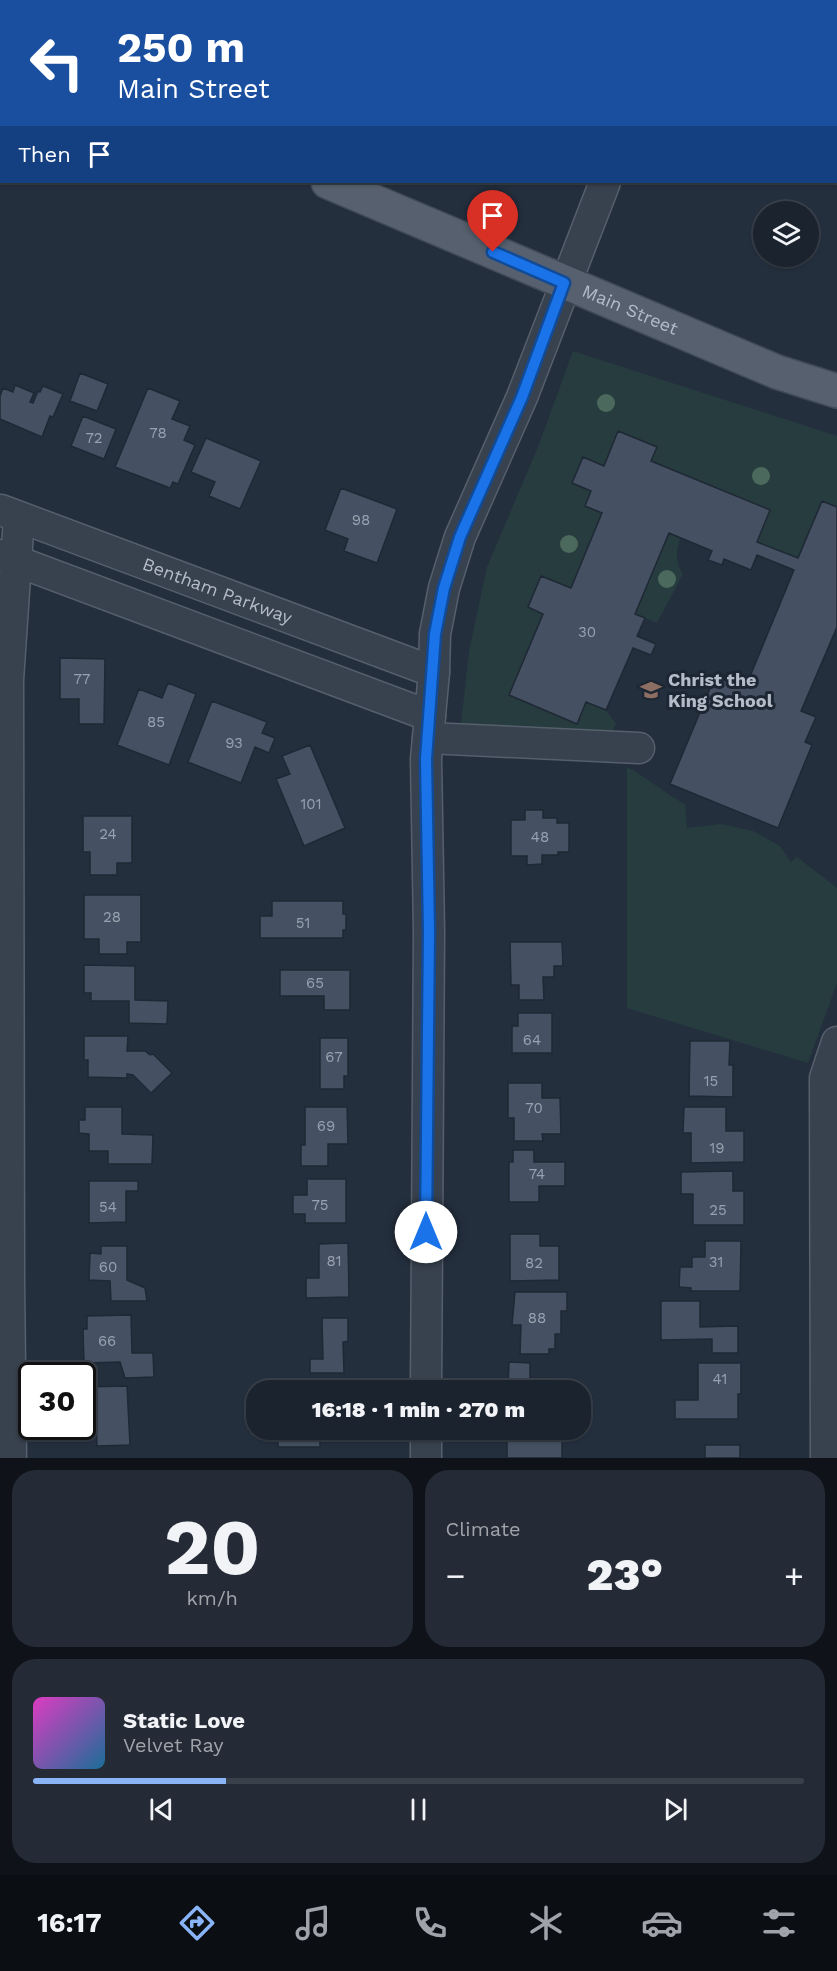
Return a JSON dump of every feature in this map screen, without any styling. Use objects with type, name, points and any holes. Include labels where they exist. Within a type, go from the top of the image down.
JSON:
[{"type":"main road","name":"Main Street","points":[[330,183],[777,372],[837,391]]},
{"type":"street","points":[[426,1380],[429,931],[426,759],[435,634],[444,588],[460,537],[522,397],[564,283],[605,183]]},
{"type":"street","points":[[10,513],[8,681],[11,1458]]},
{"type":"street","name":"Bentham Parkway","points":[[10,513],[434,672]]},
{"type":"street","points":[[8,558],[429,727],[639,748]]},
{"type":"street","points":[[826,1458],[825,1078],[837,1042]]},
{"type":"street","points":[[426,1440],[426,1458]]},
{"type":"green space","points":[[573,351],[837,436],[837,507],[822,501],[798,558],[757,542],[770,510],[651,461],[656,447],[619,431],[604,466],[583,457],[572,483],[591,491],[585,506],[602,513],[571,588],[541,576],[528,607],[543,614],[509,695],[576,723],[586,702],[606,710],[616,724],[608,739],[460,733],[469,651],[487,567],[538,447]]},
{"type":"green space","points":[[669,533],[680,538],[677,556],[683,574],[657,623],[635,614]]},
{"type":"green space","points":[[627,767],[685,804],[687,828],[721,824],[753,831],[780,846],[791,862],[797,857],[837,888],[837,983],[808,1063],[627,1008]]},
{"type":"building","points":[[80,373],[108,384],[97,411],[70,401]]},
{"type":"building","points":[[15,385],[34,393],[30,402],[33,403],[43,386],[63,394],[53,417],[50,416],[42,437],[0,419],[0,396],[3,388],[13,392]]},
{"type":"building","points":[[148,388],[180,401],[172,419],[190,426],[184,440],[195,445],[178,484],[173,482],[170,488],[115,467]]},
{"type":"building","points":[[83,416],[116,429],[104,459],[71,446]]},
{"type":"building","points":[[618,431],[657,447],[651,461],[770,510],[757,542],[798,558],[822,501],[837,507],[837,627],[801,711],[816,717],[805,742],[812,745],[778,828],[670,784],[716,674],[746,686],[794,570],[757,555],[751,570],[724,559],[722,565],[708,560],[712,551],[669,533],[635,614],[645,618],[637,636],[656,644],[651,655],[633,648],[606,710],[586,702],[577,724],[509,695],[543,614],[528,607],[541,576],[571,588],[602,513],[585,506],[591,491],[572,483],[583,457],[604,466]]},
{"type":"building","points":[[206,438],[261,461],[240,509],[209,496],[215,482],[191,472]]},
{"type":"building","points":[[341,488],[397,509],[377,563],[344,551],[348,539],[325,530]]},
{"type":"building","points":[[60,658],[105,659],[104,724],[79,724],[79,699],[60,699]]},
{"type":"building","points":[[168,683],[196,694],[169,765],[117,745],[139,689],[162,698]]},
{"type":"building","points":[[212,701],[267,722],[262,733],[275,738],[269,753],[255,747],[241,783],[188,762]]},
{"type":"building","points":[[310,745],[345,828],[304,846],[276,779],[290,774],[282,756]]},
{"type":"building","points":[[525,810],[543,810],[543,818],[557,818],[557,823],[569,823],[569,852],[542,855],[542,864],[527,865],[527,856],[511,856],[511,820],[525,820]]},
{"type":"building","points":[[83,816],[132,816],[132,863],[117,863],[117,875],[90,875],[90,852],[83,852]]},
{"type":"building","points":[[84,895],[141,895],[141,942],[127,942],[127,954],[99,954],[99,939],[84,939]]},
{"type":"building","points":[[272,901],[343,901],[346,930],[343,930],[343,938],[260,938],[260,916],[272,916]]},
{"type":"building","points":[[510,942],[562,942],[563,966],[554,966],[554,977],[543,977],[544,1000],[519,1000],[519,985],[511,985]]},
{"type":"building","points":[[84,965],[135,966],[135,1000],[168,1001],[167,1024],[129,1023],[129,1001],[91,1001],[91,993],[84,993]]},
{"type":"building","points":[[280,970],[350,970],[350,1010],[324,1010],[324,996],[280,996]]},
{"type":"building","points":[[518,1013],[552,1013],[552,1053],[512,1053],[512,1026],[518,1026]]},
{"type":"building","points":[[84,1036],[128,1036],[127,1051],[145,1051],[150,1055],[153,1054],[172,1073],[151,1093],[133,1075],[127,1074],[127,1078],[88,1077],[88,1060],[84,1060]]},
{"type":"building","points":[[320,1038],[348,1038],[348,1076],[344,1076],[344,1089],[320,1089]]},
{"type":"building","points":[[690,1041],[730,1041],[729,1065],[733,1065],[733,1097],[689,1096]]},
{"type":"building","points":[[508,1083],[542,1083],[542,1098],[560,1098],[561,1134],[542,1134],[543,1141],[514,1141],[514,1118],[508,1118]]},
{"type":"building","points":[[85,1107],[122,1107],[122,1134],[153,1135],[152,1164],[108,1164],[108,1151],[89,1151],[89,1134],[79,1133],[79,1120],[85,1120]]},
{"type":"building","points":[[305,1107],[347,1107],[348,1144],[328,1144],[328,1166],[301,1166],[301,1145],[305,1145]]},
{"type":"building","points":[[684,1107],[726,1107],[726,1131],[744,1131],[744,1162],[691,1163],[691,1133],[683,1133]]},
{"type":"building","points":[[513,1150],[534,1150],[534,1162],[565,1162],[565,1186],[539,1186],[539,1202],[509,1202],[509,1162],[513,1162]]},
{"type":"building","points":[[733,1171],[733,1191],[744,1191],[744,1225],[693,1225],[693,1194],[681,1194],[681,1172]]},
{"type":"building","points":[[307,1179],[346,1179],[346,1223],[305,1223],[305,1214],[293,1214],[293,1195],[307,1195]]},
{"type":"building","points":[[89,1181],[138,1181],[138,1191],[126,1191],[126,1222],[89,1223]]},
{"type":"building","points":[[510,1234],[540,1234],[540,1246],[559,1246],[559,1280],[510,1281]]},
{"type":"building","points":[[705,1241],[741,1241],[740,1291],[691,1291],[691,1288],[679,1287],[680,1267],[692,1267],[692,1257],[705,1257]]},
{"type":"building","points":[[348,1243],[349,1297],[306,1298],[306,1278],[319,1278],[319,1244]]},
{"type":"building","points":[[101,1246],[127,1246],[127,1280],[145,1288],[147,1301],[111,1301],[110,1281],[89,1280],[90,1253],[101,1254]]},
{"type":"building","points":[[515,1292],[567,1292],[567,1311],[561,1311],[561,1334],[555,1334],[555,1349],[549,1349],[549,1354],[520,1354],[521,1325],[512,1325]]},
{"type":"building","points":[[661,1301],[700,1301],[700,1327],[738,1326],[738,1353],[712,1353],[712,1339],[661,1340]]},
{"type":"building","points":[[131,1315],[132,1353],[153,1353],[154,1377],[125,1378],[120,1362],[84,1362],[83,1329],[87,1329],[87,1316]]},
{"type":"building","points":[[322,1318],[348,1318],[348,1341],[343,1342],[344,1373],[310,1373],[310,1359],[323,1359]]},
{"type":"building","points":[[509,1362],[530,1363],[530,1378],[561,1379],[561,1380],[508,1380]]},
{"type":"building","points":[[698,1363],[741,1363],[738,1419],[675,1419],[675,1400],[698,1400]]},
{"type":"building","points":[[127,1386],[130,1445],[97,1446],[96,1387]]},
{"type":"building","points":[[278,1440],[320,1440],[320,1447],[278,1447]]},
{"type":"building","points":[[507,1440],[562,1440],[562,1458],[507,1458]]},
{"type":"building","points":[[705,1445],[740,1445],[740,1458],[705,1458]]},
{"type":"place","name":"Christ the King School","points":[[651,690]]},
{"type":"route","points":[[426,1232],[429,931],[426,759],[435,634],[444,588],[460,537],[522,397],[564,283],[493,252]]}]
